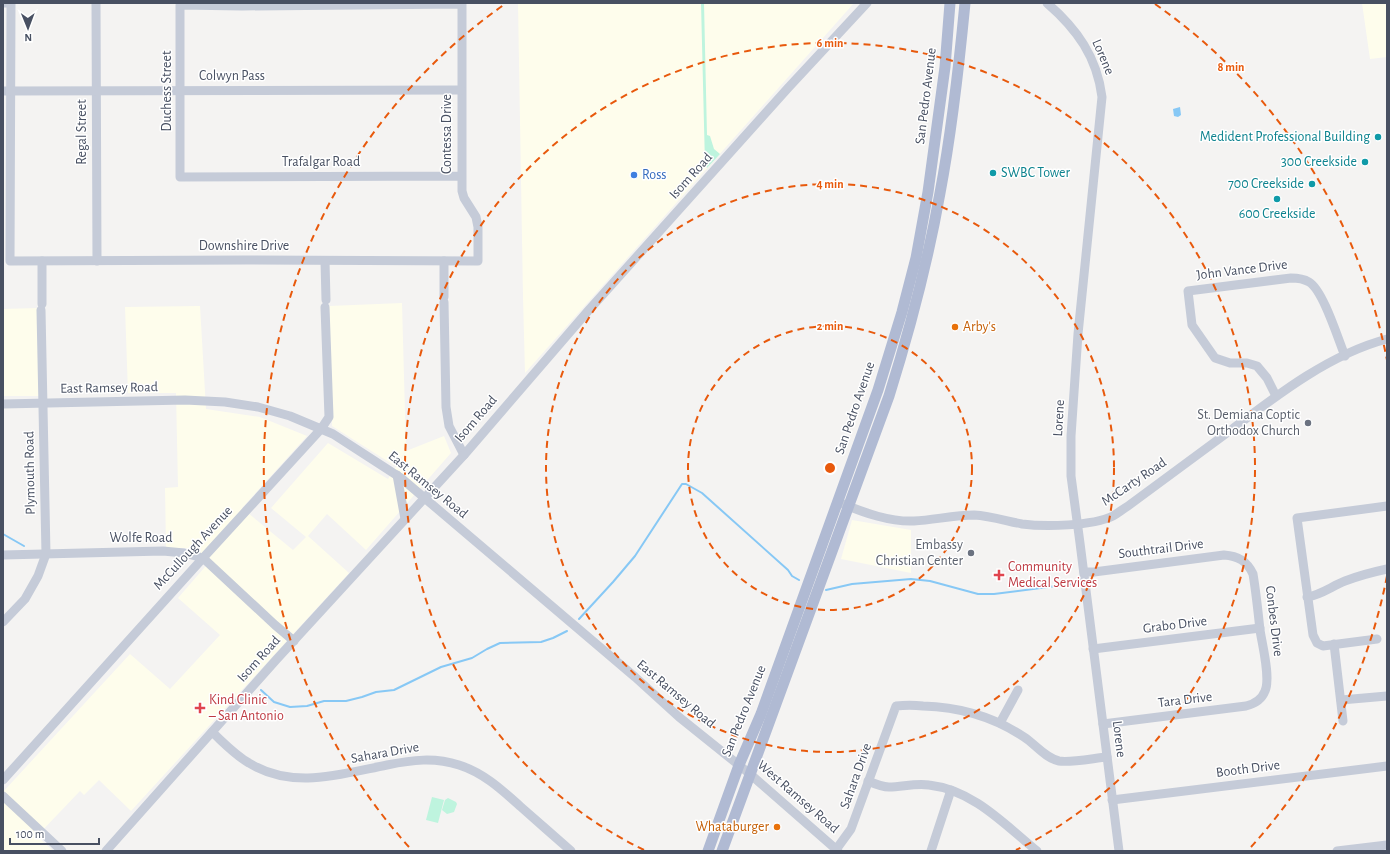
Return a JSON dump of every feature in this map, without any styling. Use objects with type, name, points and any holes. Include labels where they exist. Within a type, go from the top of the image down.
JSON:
[{"type":"main road","name":"San Pedro Avenue","points":[[722,851],[750,774],[792,644],[843,504],[902,312],[916,258],[933,164],[945,67],[950,3]]},
{"type":"main road","name":"San Pedro Avenue","points":[[843,504],[889,396],[899,364],[924,267],[945,166],[964,3]]},
{"type":"main road","points":[[933,164],[945,166]]},
{"type":"main road","points":[[930,183],[942,185]]},
{"type":"main road","name":"San Pedro Avenue","points":[[708,851],[739,765],[792,644]]},
{"type":"street","points":[[3,3],[11,3],[7,91],[7,176]]},
{"type":"street","name":"Regal Street","points":[[96,3],[97,261]]},
{"type":"street","name":"Isom Road","points":[[106,851],[294,641],[464,455],[598,300],[783,93],[867,3]]},
{"type":"street","name":"Lorene","points":[[1047,3],[1080,37],[1097,72],[1102,97],[1078,334],[1071,436],[1071,476],[1119,851]]},
{"type":"street","name":"Contessa Drive","points":[[310,4],[462,4],[462,191],[464,198],[476,217],[478,227],[478,261]]},
{"type":"street","name":"Duchess Street","points":[[180,177],[180,5],[242,6],[310,4]]},
{"type":"street","name":"Colwyn Pass","points":[[7,91],[461,90]]},
{"type":"street","name":"Downshire Drive","points":[[7,176],[10,261],[478,261]]},
{"type":"street","name":"Trafalgar Road","points":[[180,177],[462,176]]},
{"type":"street","name":"Plymouth Road","points":[[3,622],[24,600],[38,576],[46,554],[42,261]]},
{"type":"street","name":"McCullough Avenue","points":[[3,780],[321,429],[329,418],[325,261]]},
{"type":"street","points":[[444,261],[446,408],[449,426],[464,455]]},
{"type":"street","name":"John Vance Drive","points":[[1276,396],[1266,378],[1256,366],[1247,363],[1224,362],[1215,358],[1192,325],[1188,291],[1300,278],[1309,282],[1317,289],[1345,356]]},
{"type":"street","name":"McCarty Road","points":[[843,504],[879,517],[901,521],[918,521],[974,515],[1034,525],[1050,526],[1104,519],[1121,511],[1276,396],[1321,367],[1362,347],[1387,339]]},
{"type":"street","name":"East Ramsey Road","points":[[3,404],[185,400],[225,402],[258,407],[290,416],[333,434],[397,475],[635,677],[679,717],[739,765]]},
{"type":"street","points":[[397,475],[405,519]]},
{"type":"street","points":[[1377,638],[1323,646],[1317,642],[1313,635],[1307,596],[1298,518],[1387,506]]},
{"type":"street","name":"Wolfe Road","points":[[3,555],[172,551],[203,558],[294,641]]},
{"type":"street","name":"Southtrail Drive","points":[[1084,572],[1224,556],[1241,558]]},
{"type":"street","name":"Conbes Drive","points":[[1241,558],[1253,574],[1266,669],[1265,692]]},
{"type":"street","points":[[1307,596],[1314,596],[1346,581],[1387,569]]},
{"type":"street","name":"Grabo Drive","points":[[1093,649],[1260,628]]},
{"type":"street","points":[[1334,644],[1343,721]]},
{"type":"street","points":[[1018,690],[1000,723],[1027,738],[1050,758],[1059,761],[1107,757]]},
{"type":"street","name":"Tara Drive","points":[[1103,724],[1246,706],[1256,702],[1265,692]]},
{"type":"street","points":[[1341,700],[1387,696]]},
{"type":"street","name":"Sahara Drive","points":[[837,851],[851,829],[896,706],[939,706],[952,708],[976,714],[1000,723]]},
{"type":"street","name":"Sahara Drive","points":[[212,732],[240,758],[250,764],[271,774],[294,778],[305,779],[328,777],[412,760],[438,760],[459,765],[470,769],[490,781],[571,851]]},
{"type":"street","name":"West Ramsey Road","points":[[739,765],[837,851]]},
{"type":"street","name":"Booth Drive","points":[[1112,800],[1387,766]]},
{"type":"street","points":[[868,781],[880,786],[889,787],[916,784],[951,790],[979,803],[1037,851]]},
{"type":"street","points":[[931,851],[951,790]]},
{"type":"street","points":[[3,796],[62,851]]},
{"type":"street","points":[[1337,851],[1387,845]]},
{"type":"shaded area","points":[[518,3],[854,3],[525,373],[523,297]]},
{"type":"shaded area","points":[[1362,3],[1387,3],[1387,57],[1370,59]]},
{"type":"shaded area","points":[[402,303],[406,451],[395,466],[332,426],[329,306]]},
{"type":"shaded area","points":[[200,306],[206,409],[260,417],[307,436],[242,508],[293,550],[306,537],[271,508],[328,443],[388,479],[406,451],[444,436],[451,453],[366,550],[327,514],[308,536],[349,573],[131,811],[99,780],[84,795],[80,791],[37,836],[53,851],[3,851],[3,792],[130,654],[170,689],[220,635],[178,598],[211,560],[197,550],[185,548],[166,548],[165,488],[178,487],[176,393],[128,393],[125,307]]},
{"type":"shaded area","points":[[38,308],[40,396],[3,396],[3,309]]},
{"type":"shaded area","points":[[852,520],[911,530],[911,573],[841,559]]},
{"type":"green space","points":[[701,3],[704,3],[707,135],[710,136],[714,149],[720,154],[707,168],[705,165]]},
{"type":"green space","points":[[432,797],[444,800],[438,823],[426,820]]},
{"type":"green space","points":[[448,798],[457,804],[454,812],[447,814],[442,810],[445,800]]},
{"type":"water","points":[[1180,107],[1181,115],[1178,117],[1174,116],[1173,109]]},
{"type":"waterway","points":[[579,619],[635,556],[682,484],[686,484],[702,493],[788,570],[792,576],[799,580]]},
{"type":"waterway","points":[[3,534],[24,546]]},
{"type":"waterway","points":[[826,590],[852,584],[911,579],[930,581],[978,594],[994,594],[1079,583]]},
{"type":"waterway","points":[[261,690],[274,702],[290,707],[307,706],[324,701],[346,701],[376,692],[394,690],[441,667],[472,658],[500,643],[541,642],[567,631]]},
{"type":"place","name":"Medident Professional Building","points":[[1378,137]]},
{"type":"place","name":"300 Creekside","points":[[1365,162]]},
{"type":"place","name":"SWBC Tower","points":[[993,173]]},
{"type":"place","name":"Ross","points":[[634,175]]},
{"type":"place","name":"700 Creekside","points":[[1312,184]]},
{"type":"place","name":"600 Creekside","points":[[1277,199]]},
{"type":"place","name":"Arby's","points":[[955,327]]},
{"type":"place","name":"St. Demiana Coptic Orthodox Church","points":[[1308,423]]},
{"type":"place","name":"Embassy Christian Center","points":[[971,553]]},
{"type":"place","name":"Community Medical Services","points":[[999,575]]},
{"type":"place","name":"Kind Clinic – San Antonio","points":[[200,708]]},
{"type":"place","name":"Whataburger","points":[[777,827]]}]
